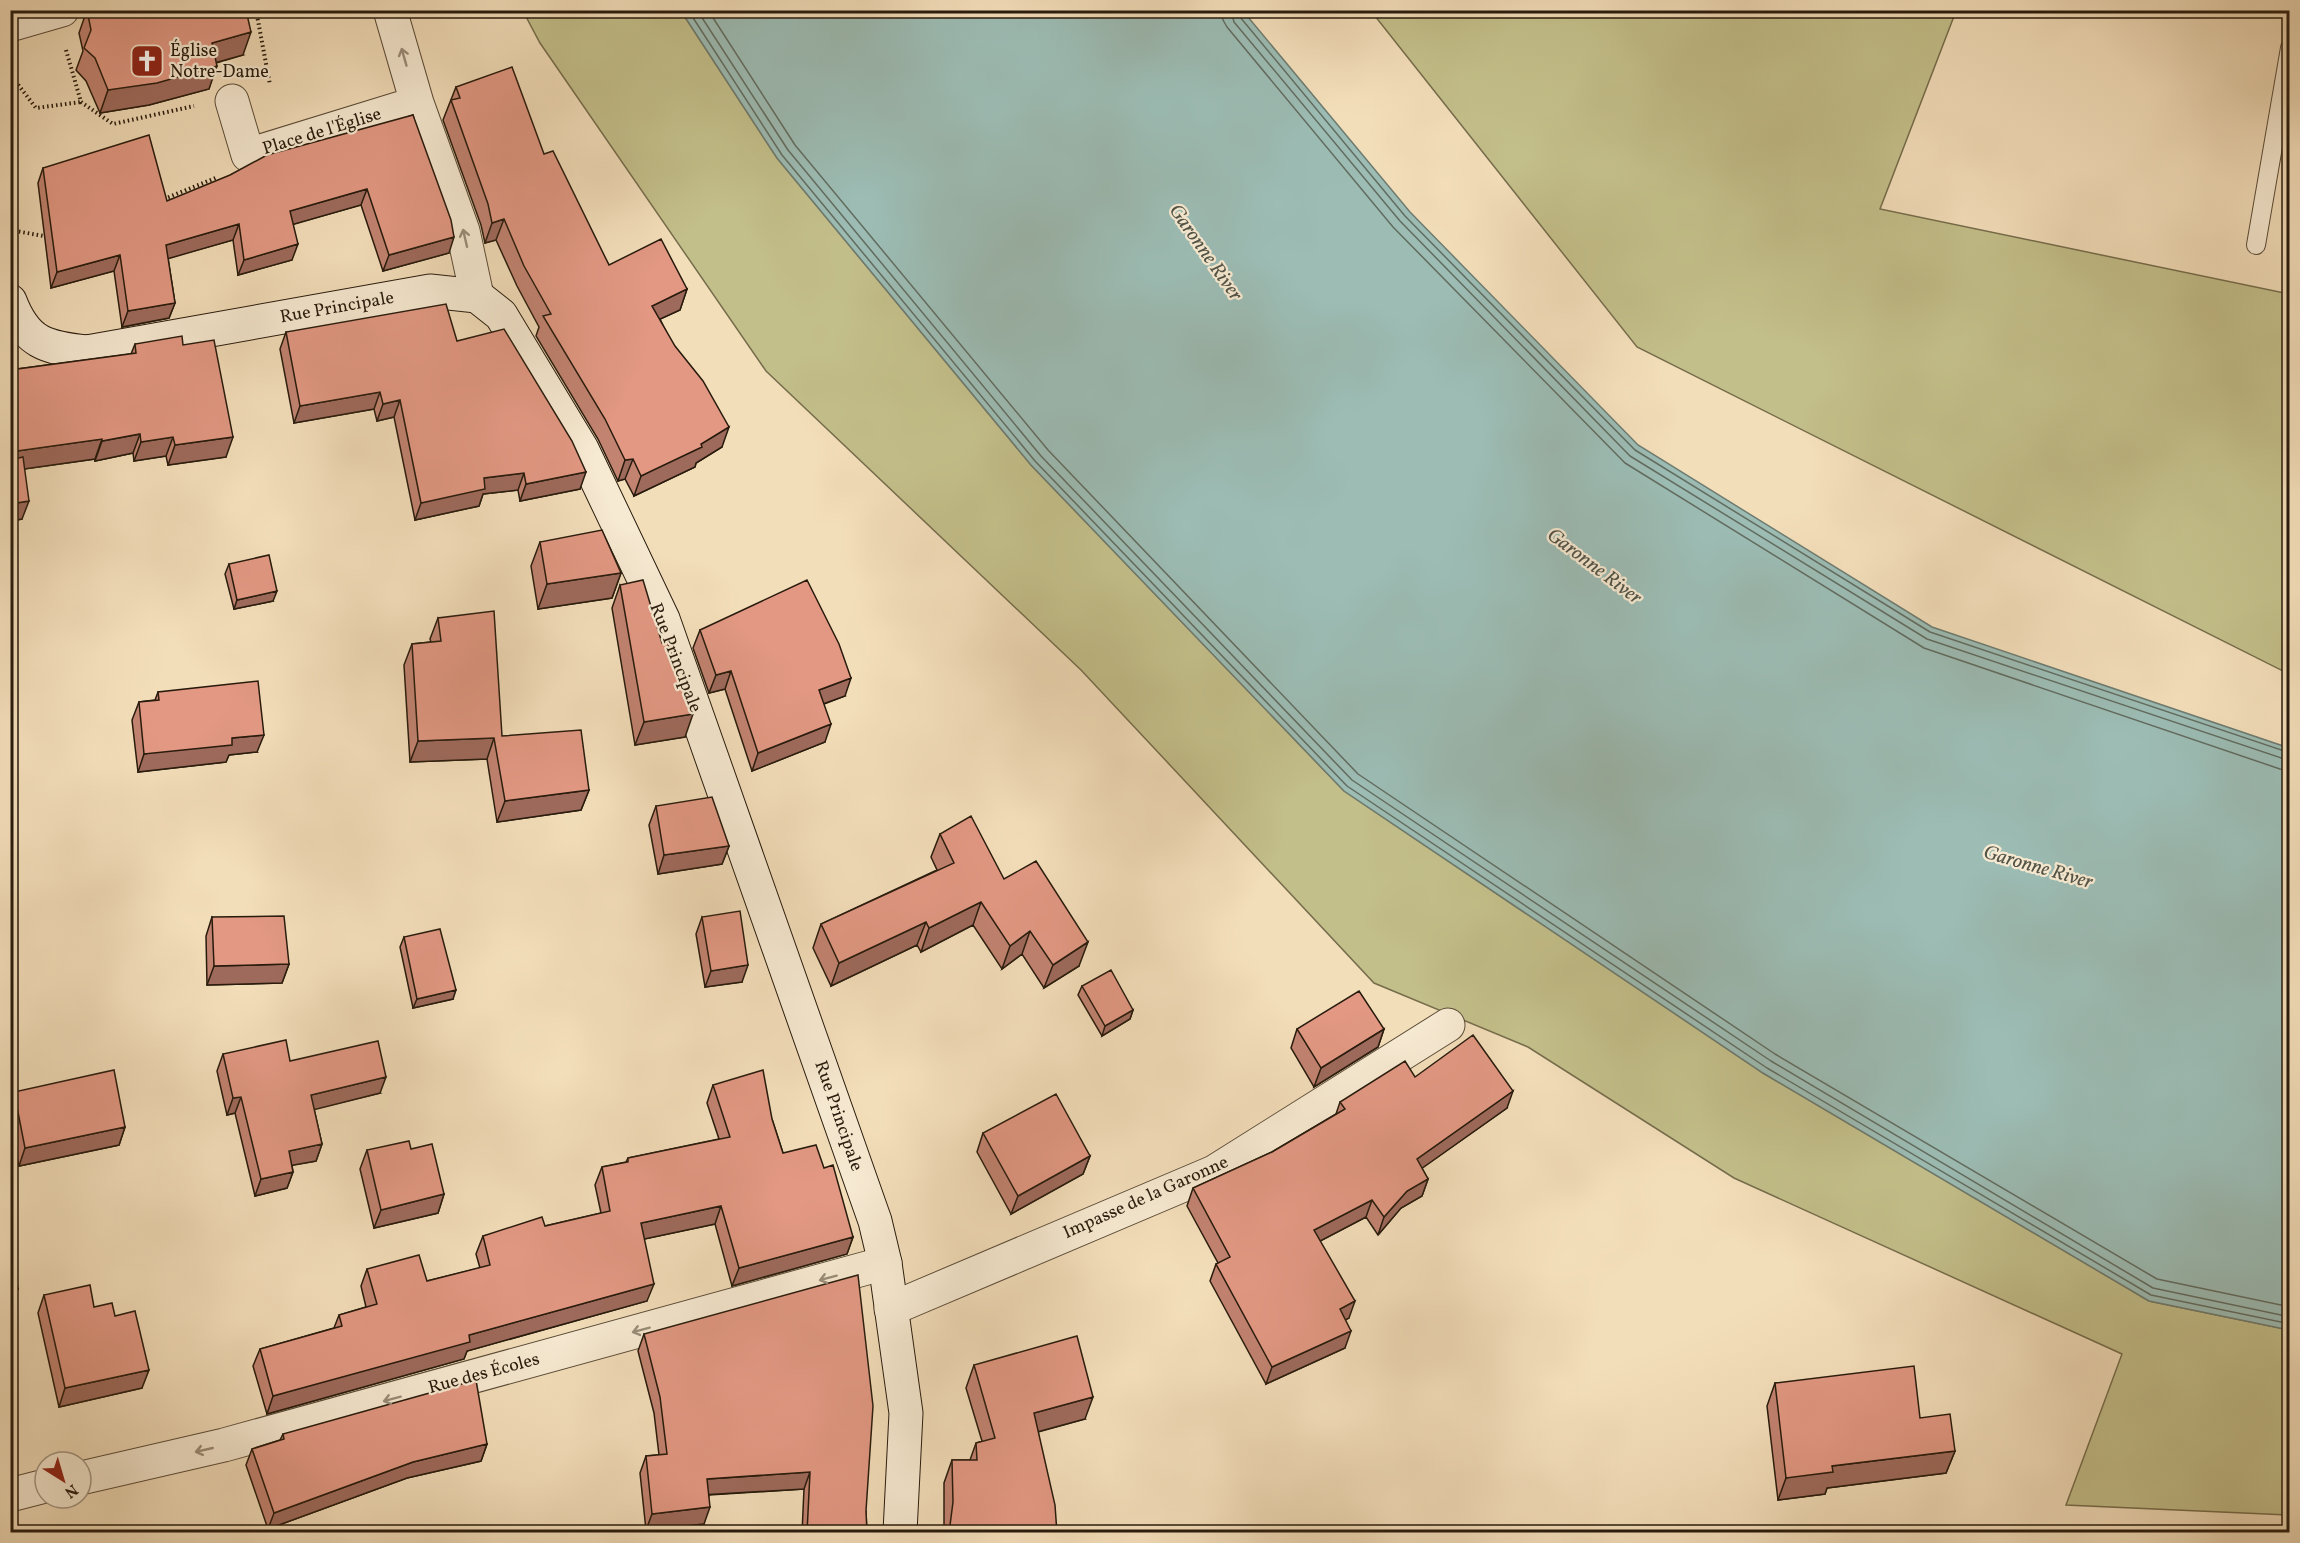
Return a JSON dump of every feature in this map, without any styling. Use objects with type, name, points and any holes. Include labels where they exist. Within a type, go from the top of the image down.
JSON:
[{"type":"street","points":[[390,10],[417,103],[463,231],[477,296]]},
{"type":"street","points":[[10,25],[59,11]]},
{"type":"street","name":"Place de l'Église","points":[[232,101],[248,155],[417,103]]},
{"type":"street","name":"Rue Principale","points":[[10,301],[15,313],[33,339],[61,349],[87,352],[430,291],[477,296],[501,315],[582,449],[663,619],[875,1221],[885,1263],[906,1413],[900,1533]]},
{"type":"street","name":"Impasse de la Garonne","points":[[891,1309],[1214,1172],[1448,1025]]},
{"type":"street","name":"Rue des Écoles","points":[[93,1475],[224,1445],[885,1263]]},
{"type":"street","points":[[10,1495],[33,1489]]},
{"type":"lane","points":[[2256,245],[2289,48]]},
{"type":"path","points":[[59,11],[81,102],[113,124],[199,105],[232,101],[271,88],[255,10]]},
{"type":"path","points":[[10,74],[36,108],[81,102]]},
{"type":"path","points":[[156,202],[222,175],[248,155]]},
{"type":"path","points":[[10,230],[44,236],[55,233]]},
{"type":"shaded area","points":[[523,11],[681,11],[777,158],[1031,465],[1344,791],[1763,1073],[2149,1301],[2289,1330],[2289,1515],[2066,1505],[2122,1354],[1734,1178],[1528,1047],[1374,983],[1081,670],[766,371],[540,43]]},
{"type":"shaded area","points":[[1371,11],[1956,11],[1880,209],[2289,294],[2289,674],[1637,347]]},
{"type":"water","name":"Garonne River","points":[[681,11],[1243,11],[1410,212],[1638,445],[1932,627],[2289,748],[2289,1330],[2149,1301],[1763,1073],[1344,791],[1031,465],[777,158]]},
{"type":"building","name":"Église Notre-Dame","points":[[87,10],[246,10],[251,32],[212,43],[217,66],[157,83],[108,90],[95,58],[84,48],[91,30]]},
{"type":"building","points":[[512,67],[544,154],[553,151],[609,265],[661,239],[687,289],[652,306],[675,346],[703,381],[729,427],[701,444],[702,447],[641,476],[633,459],[625,460],[605,419],[543,316],[551,314],[524,266],[504,219],[492,223],[488,204],[451,100],[460,98],[456,87]]},
{"type":"building","points":[[413,115],[451,220],[454,237],[389,255],[367,189],[290,211],[298,244],[244,260],[239,224],[166,245],[175,303],[128,311],[120,255],[57,272],[43,168],[149,135],[167,201],[230,175],[267,155]]},
{"type":"building","points":[[446,304],[457,341],[504,329],[572,441],[586,472],[526,484],[524,473],[484,478],[485,489],[421,503],[400,400],[383,404],[380,392],[300,406],[286,332]]},
{"type":"building","points":[[182,336],[183,345],[214,340],[233,437],[175,445],[173,437],[141,442],[140,434],[10,452],[10,370],[136,353],[135,344]]},
{"type":"building","points":[[23,457],[29,501],[10,504],[10,460]]},
{"type":"building","points":[[602,530],[621,573],[547,584],[540,542]]},
{"type":"building","points":[[269,555],[277,591],[237,600],[229,564]]},
{"type":"building","points":[[643,580],[662,643],[667,641],[693,714],[644,722],[620,585]]},
{"type":"building","points":[[807,580],[839,644],[851,678],[819,690],[831,724],[758,753],[731,671],[716,675],[700,630]]},
{"type":"building","points":[[494,611],[502,736],[581,730],[589,790],[505,801],[494,738],[418,741],[412,644],[441,641],[438,618]]},
{"type":"building","points":[[258,681],[264,735],[232,738],[232,745],[144,754],[139,702],[159,700],[158,692]]},
{"type":"building","points":[[712,797],[729,846],[664,855],[656,806]]},
{"type":"building","points":[[971,816],[1004,879],[1036,861],[1088,942],[1053,965],[1030,931],[1010,946],[981,902],[929,928],[926,922],[839,963],[821,924],[954,863],[940,834]]},
{"type":"building","points":[[740,911],[748,965],[711,971],[702,917]]},
{"type":"building","points":[[284,916],[289,964],[214,966],[212,917]]},
{"type":"building","points":[[440,929],[456,990],[417,999],[404,937]]},
{"type":"building","points":[[10,959],[12,959],[17,998],[10,998]]},
{"type":"building","points":[[1111,970],[1133,1010],[1105,1026],[1082,986]]},
{"type":"building","points":[[1359,991],[1384,1029],[1321,1068],[1297,1029]]},
{"type":"building","points":[[1473,1035],[1513,1091],[1417,1159],[1428,1179],[1407,1191],[1384,1217],[1372,1200],[1314,1230],[1355,1301],[1340,1309],[1351,1331],[1272,1367],[1216,1264],[1230,1257],[1193,1188],[1272,1152],[1345,1109],[1340,1102],[1405,1061],[1415,1077]]},
{"type":"building","points":[[286,1040],[290,1061],[378,1041],[386,1077],[311,1095],[322,1144],[289,1151],[293,1172],[261,1179],[241,1097],[233,1098],[223,1054]]},
{"type":"building","points":[[114,1070],[125,1127],[25,1148],[14,1092]]},
{"type":"building","points":[[763,1070],[772,1119],[783,1153],[816,1145],[824,1168],[833,1165],[853,1237],[739,1268],[721,1206],[641,1223],[654,1284],[469,1335],[470,1342],[273,1396],[260,1349],[342,1326],[339,1315],[377,1304],[367,1269],[419,1255],[427,1281],[490,1265],[483,1236],[542,1217],[545,1226],[610,1211],[602,1167],[628,1162],[628,1158],[730,1137],[713,1085]]},
{"type":"building","points":[[1056,1094],[1090,1156],[1018,1196],[983,1133]]},
{"type":"building","points":[[409,1141],[411,1149],[432,1144],[444,1194],[381,1210],[367,1150]]},
{"type":"building","points":[[10,1230],[18,1289],[10,1290]]},
{"type":"building","points":[[858,1275],[873,1406],[866,1511],[867,1533],[807,1533],[810,1472],[707,1479],[710,1507],[652,1514],[646,1456],[667,1454],[660,1397],[644,1334]]},
{"type":"building","points":[[90,1285],[94,1307],[112,1303],[115,1316],[135,1311],[149,1370],[65,1388],[44,1295]]},
{"type":"building","points":[[1077,1336],[1093,1397],[1034,1413],[1055,1505],[1057,1533],[949,1533],[953,1502],[952,1460],[977,1460],[976,1443],[995,1438],[974,1365]]},
{"type":"building","points":[[1914,1366],[1920,1418],[1950,1414],[1955,1451],[1832,1466],[1833,1472],[1786,1478],[1775,1383]]},
{"type":"building","points":[[476,1380],[487,1444],[413,1462],[274,1513],[252,1449],[284,1439],[283,1434]]},
{"type":"place","name":"Église Notre-Dame","points":[[147,61]]}]
